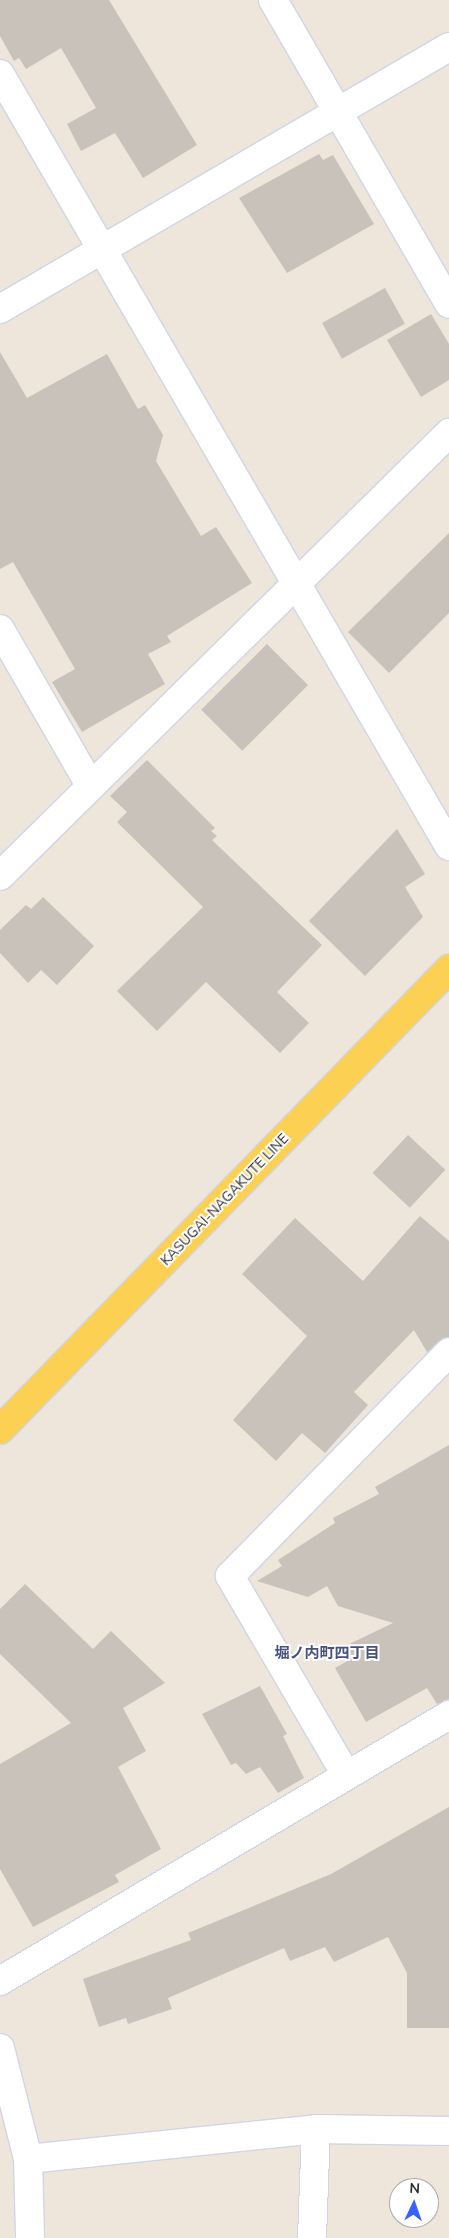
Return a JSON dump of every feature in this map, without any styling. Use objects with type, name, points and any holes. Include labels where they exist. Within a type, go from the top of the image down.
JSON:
[{"type":"main road","name":"KASUGAI-NAGAKUTE LINE","points":[[0,1430],[449,969]]},
{"type":"street","points":[[273,0],[340,112],[449,304]]},
{"type":"street","points":[[0,309],[449,47]]},
{"type":"street","points":[[0,74],[104,248],[297,588],[449,846]]},
{"type":"street","points":[[0,876],[90,785],[297,588],[449,433]]},
{"type":"street","points":[[0,630],[90,785]]},
{"type":"street","points":[[345,1773],[230,1576],[449,1352]]},
{"type":"street","points":[[0,1981],[345,1773],[449,1715]]},
{"type":"street","points":[[0,2048],[28,2159],[30,2238]]},
{"type":"street","points":[[28,2159],[316,2129],[449,2131]]},
{"type":"street","points":[[312,2238],[316,2129]]},
{"type":"building","points":[[0,0],[109,0],[197,145],[143,178],[115,133],[81,151],[67,124],[96,108],[61,48],[26,69],[19,58],[14,61],[0,36]]},
{"type":"building","points":[[319,154],[323,160],[333,155],[374,224],[287,273],[239,198]]},
{"type":"building","points":[[385,288],[405,324],[342,359],[322,323]]},
{"type":"building","points":[[431,314],[449,344],[449,380],[421,397],[387,340]]},
{"type":"building","points":[[0,352],[27,398],[107,354],[138,409],[145,405],[163,435],[156,461],[201,536],[216,527],[252,583],[167,636],[171,642],[148,654],[165,684],[82,732],[52,682],[75,669],[13,562],[0,569]]},
{"type":"building","points":[[449,533],[449,613],[389,673],[348,632]]},
{"type":"building","points":[[267,644],[308,685],[242,751],[201,710]]},
{"type":"building","points":[[147,760],[215,828],[211,831],[217,836],[212,840],[322,945],[277,992],[309,1023],[280,1053],[206,982],[157,1031],[117,991],[203,907],[117,822],[127,812],[110,796]]},
{"type":"building","points":[[397,829],[425,874],[405,887],[423,917],[365,976],[309,921]]},
{"type":"building","points":[[43,897],[94,946],[57,985],[41,970],[28,983],[0,953],[0,930],[26,905],[31,909]]},
{"type":"building","points":[[408,1135],[445,1170],[410,1208],[373,1173]]},
{"type":"building","points":[[420,1216],[449,1241],[449,1337],[427,1352],[414,1330],[354,1392],[368,1405],[325,1453],[302,1433],[276,1461],[233,1420],[307,1336],[242,1274],[295,1218],[363,1281]]},
{"type":"building","points":[[449,1445],[449,1699],[437,1704],[427,1688],[366,1722],[335,1668],[351,1659],[345,1646],[393,1623],[338,1606],[327,1586],[308,1597],[257,1581],[282,1566],[278,1560],[335,1523],[333,1518],[379,1494],[375,1487]]},
{"type":"building","points":[[25,1584],[93,1649],[111,1631],[165,1683],[123,1708],[146,1751],[118,1767],[161,1849],[115,1875],[119,1882],[33,1927],[0,1869],[0,1764],[71,1723],[0,1654],[0,1609]]},
{"type":"building","points":[[260,1686],[287,1734],[283,1736],[304,1778],[278,1793],[260,1767],[246,1774],[236,1763],[231,1765],[202,1714]]},
{"type":"building","points":[[449,1807],[449,2028],[407,2028],[407,1973],[388,1937],[334,1962],[325,1947],[290,1961],[284,1948],[168,1998],[172,2009],[128,2024],[126,2018],[99,2027],[83,1979],[191,1940],[188,1933],[331,1874]]},
{"type":"district","name":"堀ノ内町四丁目","points":[[327,1654]]}]
